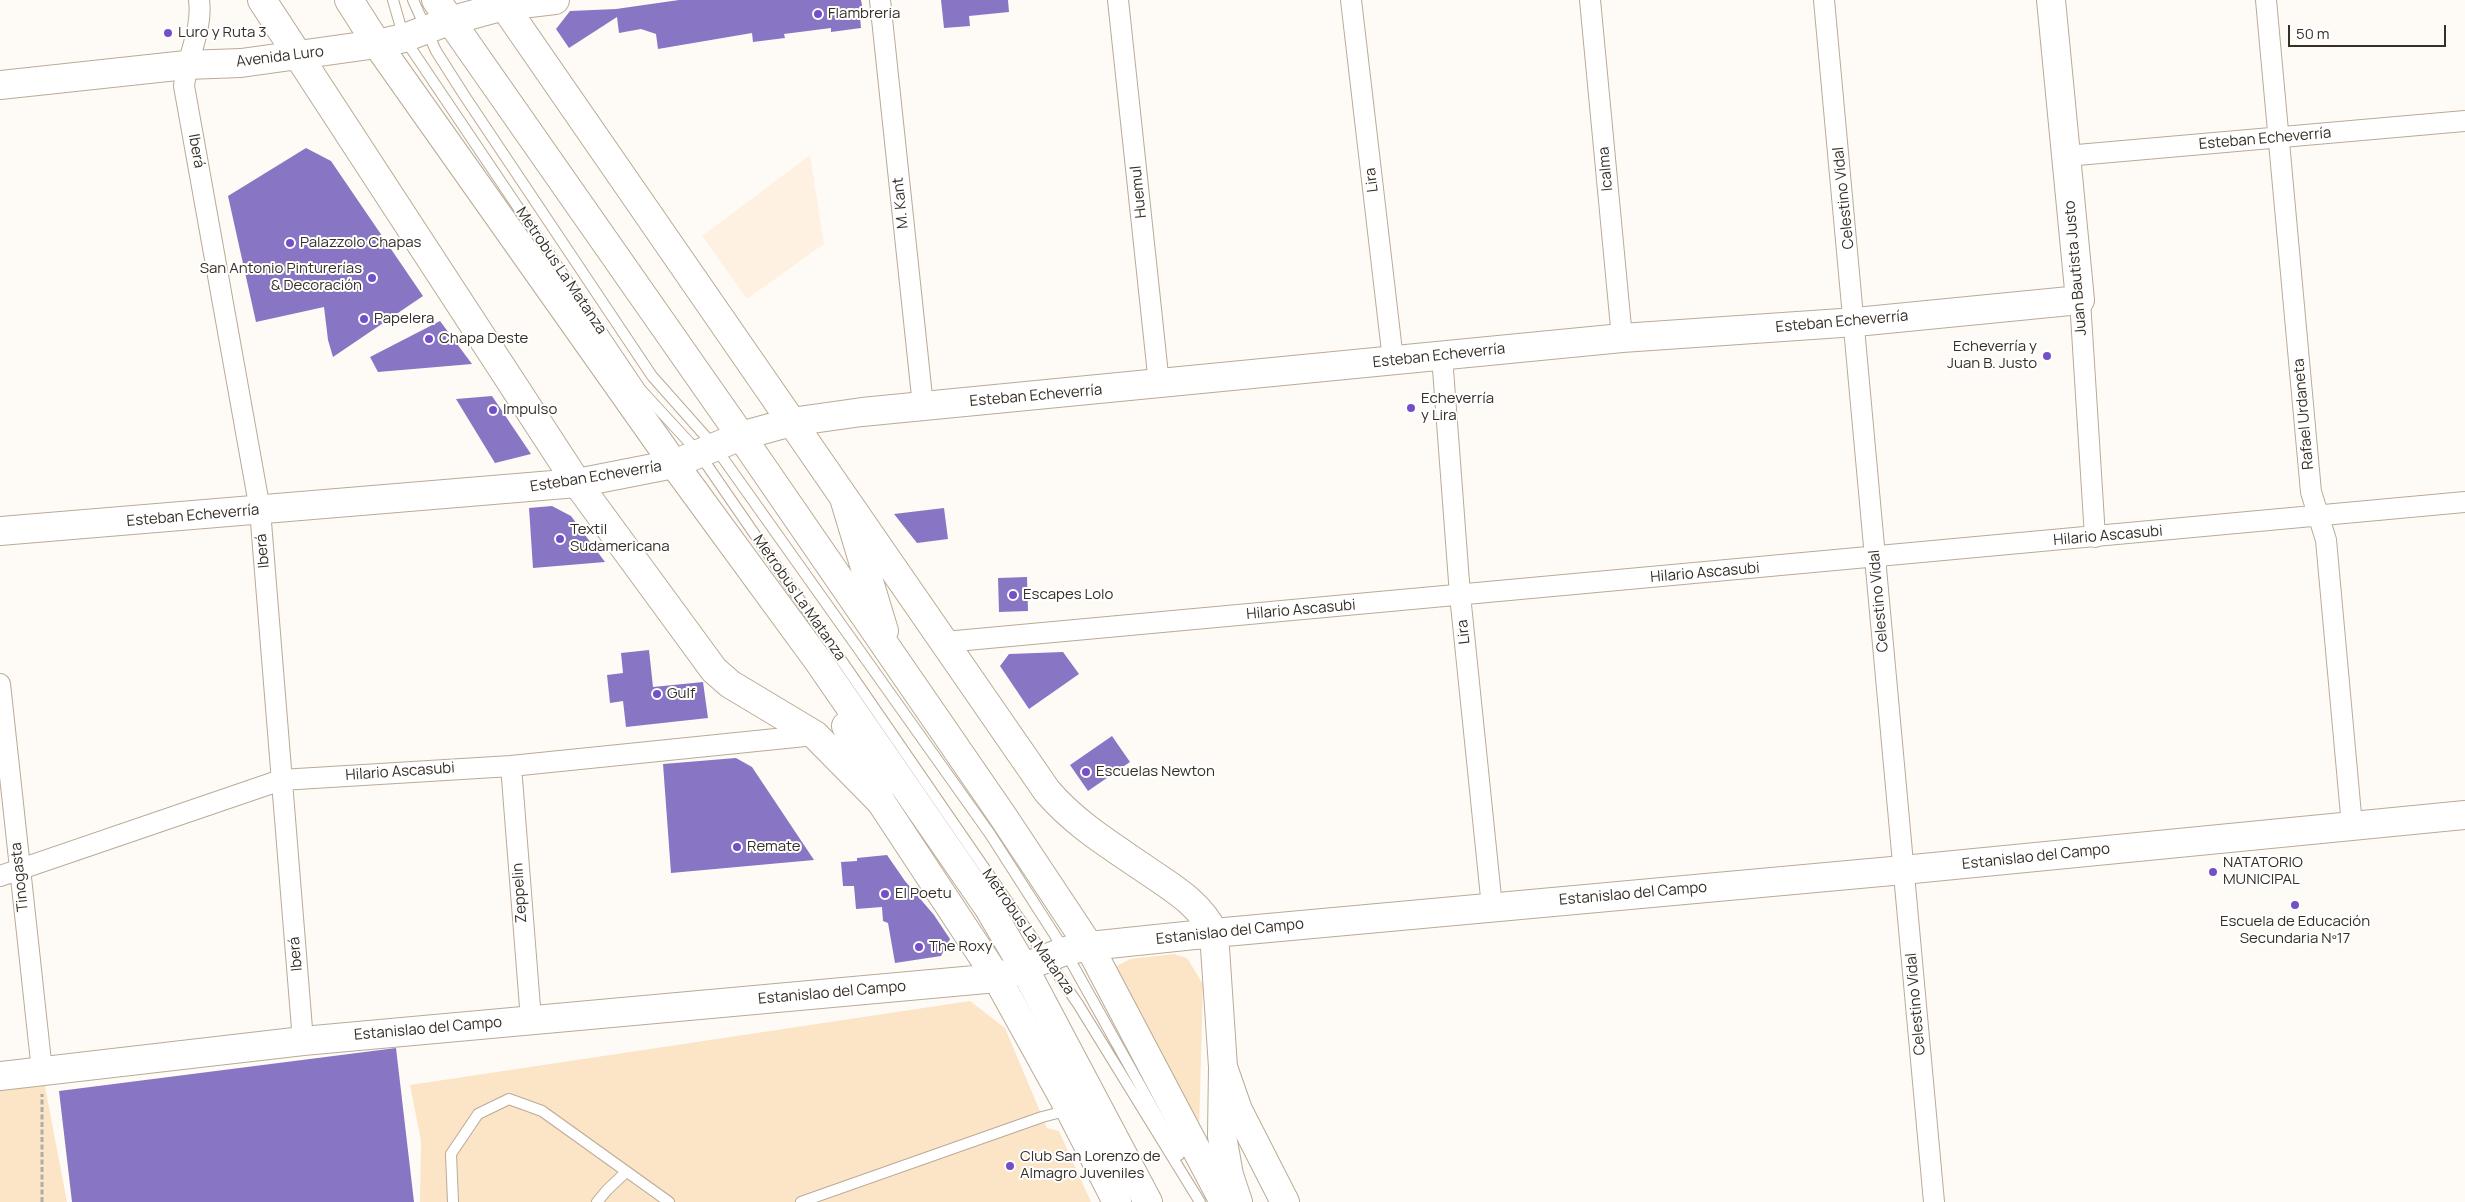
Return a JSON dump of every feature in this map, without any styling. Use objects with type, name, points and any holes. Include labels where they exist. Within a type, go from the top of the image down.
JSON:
[{"type":"main road","points":[[262,0],[296,55],[577,483],[714,670],[730,684],[815,735],[881,802]]},
{"type":"main road","points":[[349,0],[377,44],[674,464],[820,662],[988,907],[1056,956],[1224,1202]]},
{"type":"main road","name":"Avenida Luro","points":[[0,85],[186,65],[241,63],[377,44],[429,22],[502,3],[555,0]]},
{"type":"main road","name":"Juan Bautista Justo","points":[[2051,0],[2080,300]]},
{"type":"main road","points":[[502,3],[1047,791],[1062,809],[1198,908],[1207,919],[1214,933],[1223,1067],[1222,1136],[1229,1175],[1238,1202]]},
{"type":"main road","points":[[429,22],[741,436],[1002,815],[1045,882],[1056,956],[1148,1202]]},
{"type":"main road","name":"Esteban Echeverría","points":[[0,531],[577,483],[674,464],[741,436],[791,422],[923,406],[1622,338],[1856,322],[2080,300]]},
{"type":"main road","points":[[844,498],[892,656]]},
{"type":"main road","points":[[820,662],[837,705],[881,802],[996,978],[1070,1110],[1118,1202]]},
{"type":"main road","name":"Estanislao del Campo","points":[[0,1076],[303,1041],[996,978],[1056,956],[1214,933],[1903,870],[2465,815]]},
{"type":"main road","points":[[1223,1067],[1238,1110],[1285,1202]]},
{"type":"street","name":"Iberá","points":[[199,0],[199,26],[186,65],[184,86],[260,510],[303,1041]]},
{"type":"street","name":"M. Kant","points":[[880,0],[923,406]]},
{"type":"street","name":"Huemul","points":[[1118,0],[1159,384]]},
{"type":"street","name":"Lira","points":[[1351,0],[1393,360]]},
{"type":"street","name":"Icalma","points":[[1590,0],[1622,338]]},
{"type":"street","name":"Celestino Vidal","points":[[1824,0],[1856,322],[1875,558],[1934,1202]]},
{"type":"street","name":"Rafael Urdaneta","points":[[2266,0],[2311,492],[2326,540],[2352,826]]},
{"type":"street","name":"Esteban Echeverría","points":[[2066,156],[2465,121]]},
{"type":"street","name":"Juan Bautista Justo","points":[[2080,300],[2095,537]]},
{"type":"street","name":"Lira","points":[[1442,356],[1460,595],[1492,907]]},
{"type":"street","name":"Hilario Ascasubi","points":[[944,642],[1875,558],[2465,502]]},
{"type":"street","name":"Tinogasta","points":[[0,684],[42,1071]]},
{"type":"street","name":"Hilario Ascasubi","points":[[0,876],[282,780],[511,766],[815,735]]},
{"type":"street","name":"Zeppelin","points":[[511,766],[531,1020]]},
{"type":"lane","name":"Metrobus La Matanza","points":[[393,0],[429,22],[436,51],[640,359],[990,834],[1056,956],[1204,1202]]},
{"type":"lane","name":"Metrobus La Matanza","points":[[413,0],[429,22],[641,390],[707,450],[1056,956],[1078,1004],[1200,1202]]},
{"type":"lane","points":[[453,1202],[451,1154],[478,1114],[509,1099],[542,1111],[669,1202]]},
{"type":"lane","points":[[801,1202],[1042,1117],[1070,1110]]},
{"type":"lane","points":[[597,1202],[606,1190],[626,1172]]},
{"type":"path","points":[[42,1071],[42,1202]]},
{"type":"shaded area","points":[[810,155],[824,244],[747,299],[702,236]]},
{"type":"shaded area","points":[[1174,954],[1187,958],[1203,984],[1199,1132],[1115,967],[1130,959]]},
{"type":"shaded area","points":[[970,1001],[1005,1028],[1047,1128],[1059,1131],[1091,1202],[420,1202],[421,1141],[410,1085]]},
{"type":"shaded area","points":[[42,1071],[67,1202],[0,1202],[0,1076]]},
{"type":"building","points":[[679,0],[861,0],[864,17],[860,17],[861,28],[831,32],[831,28],[784,34],[785,38],[753,42],[752,33],[658,49],[656,34],[641,29],[619,33],[617,17],[569,48],[556,29],[570,11],[616,9]]},
{"type":"building","points":[[941,0],[1008,0],[1009,12],[969,16],[970,26],[944,28]]},
{"type":"building","name":"Palazzolo Chapas","points":[[306,148],[331,161],[423,296],[333,357],[328,340],[324,307],[256,322],[228,196]]},
{"type":"building","name":"Chapa Deste","points":[[440,321],[472,364],[378,372],[370,357]]},
{"type":"building","points":[[492,396],[531,454],[495,463],[456,399]]},
{"type":"building","name":"Textil Sudamericana","points":[[552,506],[571,516],[605,562],[533,568],[529,508]]},
{"type":"building","points":[[944,508],[948,539],[917,543],[894,514]]},
{"type":"building","name":"Escapes Lolo","points":[[1027,577],[1028,611],[999,612],[998,578]]},
{"type":"building","name":"Gulf","points":[[649,650],[653,687],[703,682],[708,718],[626,727],[623,701],[610,703],[607,675],[623,673],[621,653]]},
{"type":"building","points":[[1063,652],[1079,674],[1029,709],[1000,666],[1009,654]]},
{"type":"building","points":[[1112,736],[1130,762],[1088,791],[1070,765]]},
{"type":"building","points":[[736,758],[752,767],[814,860],[671,873],[663,764]]},
{"type":"building","points":[[887,855],[905,881],[934,915],[950,939],[941,956],[895,963],[888,923],[883,921],[882,907],[856,909],[854,886],[843,886],[841,862],[857,861],[857,858]]},
{"type":"building","points":[[396,1048],[414,1202],[72,1202],[59,1091]]},
{"type":"place","name":"Flambreria","points":[[818,14]]},
{"type":"place","name":"Luro y Ruta 3","points":[[168,33]]},
{"type":"place","name":"Palazzolo Chapas","points":[[290,243]]},
{"type":"place","name":"San Antonio Pinturerías & Decoración","points":[[372,278]]},
{"type":"place","name":"Papelera","points":[[364,319]]},
{"type":"place","name":"Chapa Deste","points":[[429,339]]},
{"type":"place","name":"Echeverría y Juan B. Justo","points":[[2047,356]]},
{"type":"place","name":"Echeverría y Lira","points":[[1411,408]]},
{"type":"place","name":"Impulso","points":[[493,410]]},
{"type":"place","name":"Textil Sudamericana","points":[[560,539]]},
{"type":"place","name":"Escapes Lolo","points":[[1013,595]]},
{"type":"place","name":"Gulf","points":[[657,694]]},
{"type":"place","name":"Escuelas Newton","points":[[1086,772]]},
{"type":"place","name":"Remate","points":[[737,847]]},
{"type":"place","name":"NATATORIO MUNICIPAL","points":[[2213,872]]},
{"type":"place","name":"El Poetu","points":[[885,894]]},
{"type":"place","name":"Escuela de Educación Secundaria Nº17","points":[[2295,905]]},
{"type":"place","name":"The Roxy","points":[[919,947]]},
{"type":"place","name":"Club San Lorenzo de Almagro Juveniles","points":[[1010,1166]]}]
